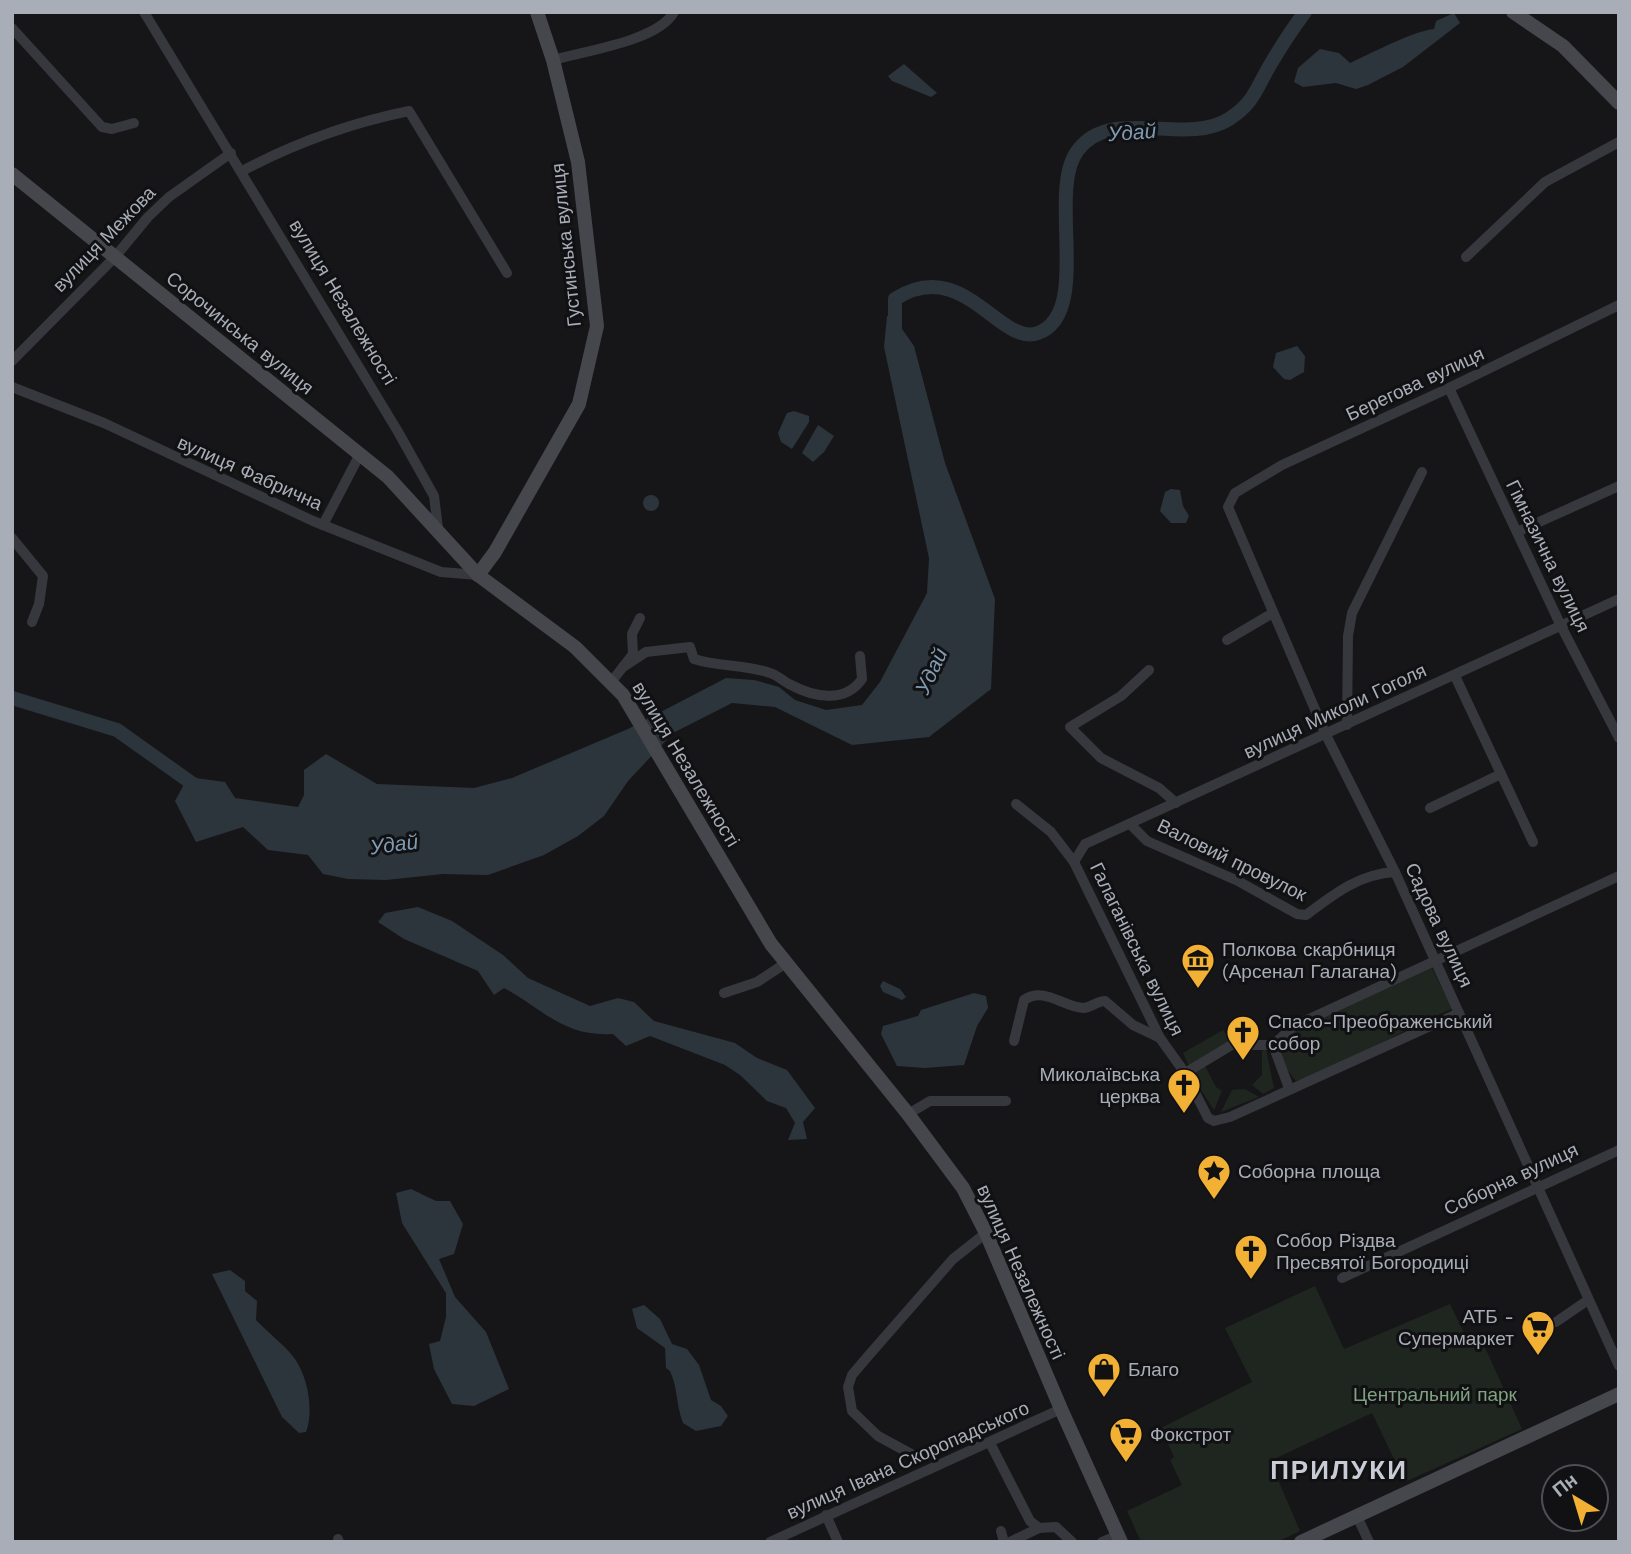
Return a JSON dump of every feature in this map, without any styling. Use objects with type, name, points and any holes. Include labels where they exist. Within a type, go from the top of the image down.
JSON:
[{"type":"main road","name":"Густинська вулиця","points":[[478,575],[495,552],[579,404],[597,326],[578,162],[553,60],[537,12]]},
{"type":"main road","points":[[1513,12],[1563,46],[1619,103]]},
{"type":"main road","name":"Сорочинська вулиця","points":[[12,174],[388,477],[438,528]]},
{"type":"main road","name":"вулиця Незалежності","points":[[438,528],[478,575],[575,647],[624,695],[771,944],[908,1114],[963,1188],[986,1233],[1061,1409],[1120,1538]]},
{"type":"main road","points":[[1301,1542],[1619,1394]]},
{"type":"street","name":"вулиця Незалежності","points":[[144,12],[242,171],[434,496],[438,528]]},
{"type":"street","points":[[553,60],[649,33],[669,21],[674,12]]},
{"type":"street","points":[[12,28],[102,127],[112,129],[134,123]]},
{"type":"street","points":[[242,171],[325,133],[409,110],[507,273]]},
{"type":"street","points":[[1465,257],[1545,182],[1619,142]]},
{"type":"street","name":"вулиця Межова","points":[[12,361],[169,197],[231,153]]},
{"type":"street","name":"Берегова вулиця","points":[[1229,500],[1235,493],[1282,465],[1449,388],[1619,304]]},
{"type":"street","name":"вулиця Фабрична","points":[[12,387],[104,423],[323,525],[441,572],[478,575]]},
{"type":"street","name":"Гімназична вулиця","points":[[1449,388],[1561,626],[1619,738]]},
{"type":"street","points":[[323,525],[360,454]]},
{"type":"street","points":[[1347,725],[1348,636],[1352,613],[1422,472]]},
{"type":"street","points":[[1517,531],[1619,486]]},
{"type":"street","name":"Садова вулиця","points":[[1229,500],[1229,514],[1271,614],[1326,735],[1395,872],[1535,1186],[1619,1366]]},
{"type":"street","points":[[12,538],[43,576],[39,604],[32,622]]},
{"type":"street","name":"вулиця Миколи Гоголя","points":[[1074,862],[1086,844],[1619,599]]},
{"type":"street","points":[[1227,640],[1271,614]]},
{"type":"street","points":[[612,681],[633,654],[632,634],[640,618]]},
{"type":"street","points":[[623,667],[646,652],[690,647],[694,659],[772,673],[790,685],[814,693],[841,697],[854,691],[862,679],[860,656]]},
{"type":"street","points":[[1149,670],[1121,696],[1070,727],[1101,758],[1159,788],[1176,803]]},
{"type":"street","points":[[1455,676],[1532,842]]},
{"type":"street","points":[[1430,808],[1501,774]]},
{"type":"street","name":"Галаганівська вулиця","points":[[1016,804],[1051,832],[1074,862],[1160,1038],[1185,1073],[1208,1118],[1214,1121],[1230,1117],[1289,1088]]},
{"type":"street","name":"Валовий провулок","points":[[1131,825],[1147,841],[1226,875],[1297,914],[1306,915],[1348,885],[1381,873],[1395,872]]},
{"type":"street","points":[[1185,1073],[1240,1040],[1251,1045],[1273,1045],[1294,1026],[1619,876]]},
{"type":"street","points":[[724,993],[757,982],[786,963]]},
{"type":"street","points":[[1014,1041],[1024,1000],[1032,996],[1057,998],[1083,1008],[1105,1002],[1133,1025],[1160,1038]]},
{"type":"street","points":[[1273,1045],[1289,1088],[1459,1013]]},
{"type":"street","points":[[908,1114],[930,1101],[1006,1101]]},
{"type":"street","name":"Соборна вулиця","points":[[1342,1278],[1535,1186],[1619,1150]]},
{"type":"street","points":[[913,1455],[878,1436],[852,1411],[848,1387],[852,1375],[953,1259],[986,1233]]},
{"type":"street","points":[[1556,1322],[1588,1300]]},
{"type":"street","name":"вулиця Івана Скоропадського","points":[[770,1542],[1061,1409]]},
{"type":"street","points":[[990,1443],[1030,1521],[1039,1528]]},
{"type":"street","points":[[826,1515],[838,1542]]},
{"type":"street","points":[[1357,1517],[1369,1542]]},
{"type":"street","points":[[1010,1542],[1039,1528],[1056,1527],[1072,1542]]},
{"type":"street","points":[[1001,1531],[1004,1542]]},
{"type":"street","points":[[1102,1542],[1120,1538]]},
{"type":"green space","points":[[1432,968],[1452,1009],[1296,1081],[1284,1064],[1280,1052],[1281,1040],[1285,1035]]},
{"type":"green space","points":[[1223,1030],[1232,1043],[1189,1066],[1183,1053]]},
{"type":"green space","points":[[1266,1049],[1274,1088],[1263,1094],[1252,1085],[1262,1075],[1262,1051]]},
{"type":"green space","points":[[1205,1066],[1216,1087],[1222,1091],[1214,1110],[1190,1073]]},
{"type":"green space","points":[[1245,1089],[1259,1097],[1221,1112],[1232,1090]]},
{"type":"green space","name":"Центральний парк","points":[[1315,1286],[1344,1349],[1450,1304],[1466,1337],[1478,1332],[1522,1429],[1405,1482],[1372,1413],[1270,1461],[1300,1531],[1277,1542],[1141,1542],[1127,1511],[1182,1485],[1170,1460],[1174,1457],[1161,1428],[1252,1382],[1225,1328]]},
{"type":"water","points":[[1454,13],[1460,23],[1403,67],[1368,85],[1356,89],[1336,83],[1303,87],[1294,82],[1298,68],[1320,49],[1339,53],[1350,63],[1404,38],[1434,29],[1436,21]]},
{"type":"water","points":[[904,64],[937,93],[931,97],[892,81],[888,76]]},
{"type":"water","points":[[887,316],[893,316],[914,346],[945,463],[995,599],[991,689],[929,737],[852,745],[775,707],[732,703],[673,733],[628,781],[604,816],[578,836],[544,855],[488,875],[443,874],[386,880],[348,879],[323,874],[308,855],[268,850],[243,827],[196,842],[175,801],[188,777],[225,782],[235,798],[298,807],[304,795],[304,770],[326,754],[377,784],[474,788],[512,778],[628,729],[726,678],[754,680],[779,687],[795,700],[826,710],[862,705],[880,682],[927,593],[929,558],[884,347]]},
{"type":"water","points":[[1297,346],[1305,356],[1304,372],[1290,380],[1284,379],[1273,367],[1276,353]]},
{"type":"water","points":[[794,411],[809,416],[809,422],[792,449],[781,442],[778,433],[787,413]]},
{"type":"water","points":[[818,425],[834,436],[824,452],[813,462],[802,453]]},
{"type":"water","points":[[1171,489],[1180,490],[1183,506],[1189,516],[1186,523],[1171,523],[1160,511],[1165,492]]},
{"type":"water","points":[[648,495],[654,495],[659,503],[657,509],[648,511],[643,506],[643,500]]},
{"type":"water","points":[[418,907],[452,921],[503,955],[528,978],[590,1006],[618,998],[634,1002],[654,1021],[735,1043],[757,1058],[787,1070],[815,1108],[803,1122],[807,1139],[788,1140],[795,1123],[786,1108],[767,1101],[740,1075],[725,1065],[650,1036],[626,1046],[613,1034],[596,1034],[567,1027],[504,988],[494,995],[478,971],[404,939],[378,922],[385,913]]},
{"type":"water","points":[[883,981],[900,989],[906,997],[902,1000],[883,992],[880,986]]},
{"type":"water","points":[[974,993],[986,996],[988,1008],[977,1026],[964,1065],[925,1068],[897,1066],[881,1034],[883,1026],[918,1016],[921,1010]]},
{"type":"water","points":[[411,1189],[436,1201],[450,1201],[463,1224],[454,1254],[439,1259],[455,1297],[486,1332],[509,1389],[474,1406],[452,1404],[434,1369],[429,1344],[440,1341],[446,1317],[446,1293],[402,1223],[396,1193]]},
{"type":"water","points":[[230,1270],[245,1281],[245,1291],[257,1301],[256,1320],[300,1367],[309,1405],[306,1432],[299,1433],[282,1417],[212,1274]]},
{"type":"water","points":[[644,1305],[660,1319],[672,1344],[687,1349],[699,1365],[711,1400],[721,1406],[728,1416],[721,1426],[696,1431],[683,1423],[673,1377],[666,1368],[665,1348],[637,1328],[632,1309]]},
{"type":"waterway","name":"Удай","points":[[895,335],[895,299],[919,288],[941,288],[960,294],[1024,334],[1038,333],[1054,321],[1063,302],[1066,277],[1066,193],[1069,169],[1078,150],[1092,137],[1110,130],[1192,129],[1211,127],[1229,119],[1249,101],[1305,12]]},
{"type":"waterway","name":"Удай","points":[[12,698],[117,730],[200,789]]},
{"type":"place","name":"Полкова скарбниця (Арсенал Галагана)","points":[[1198,990]]},
{"type":"place","name":"Спасо-Преображенський собор","points":[[1243,1062]]},
{"type":"place","name":"Миколаївська церква","points":[[1184,1115]]},
{"type":"place","name":"Соборна площа","points":[[1214,1201]]},
{"type":"place","name":"Собор Різдва Пресвятої Богородиці","points":[[1251,1281]]},
{"type":"place","name":"АТБ - Супермаркет","points":[[1538,1357]]},
{"type":"place","name":"Благо","points":[[1104,1399]]},
{"type":"place","name":"Фокстрот","points":[[1126,1464]]},
{"type":"district","name":"ПРИЛУКИ","points":[[1339,1470]]}]
